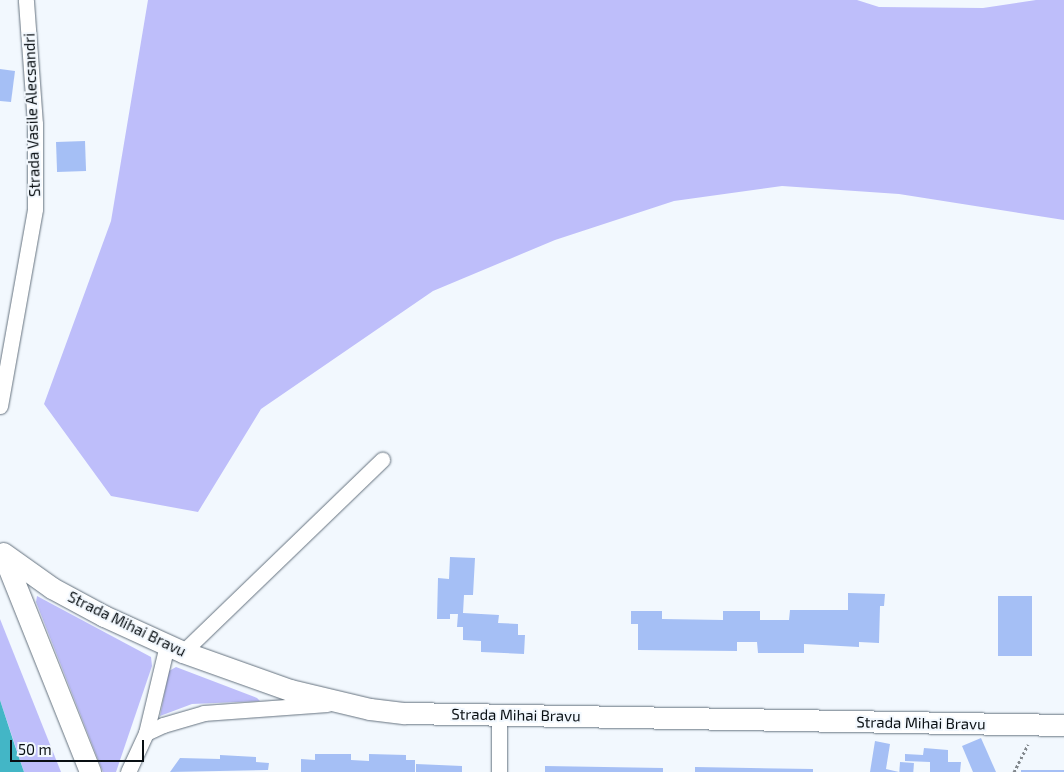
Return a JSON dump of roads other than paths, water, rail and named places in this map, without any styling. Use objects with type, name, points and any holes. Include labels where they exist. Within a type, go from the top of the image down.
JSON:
[{"type":"main road","name":"Strada Mihai Bravu","points":[[1,549],[52,588],[175,648],[275,685],[341,704],[396,713],[1064,725]]},
{"type":"main road","points":[[1,549],[90,772]]},
{"type":"street","name":"Strada Vasile Alecsandri","points":[[0,406],[35,210],[35,124],[26,0]]},
{"type":"street","points":[[128,772],[146,733],[175,648],[382,460]]},
{"type":"street","points":[[146,733],[204,713],[341,704]]},
{"type":"street","points":[[499,772],[500,714]]}]
